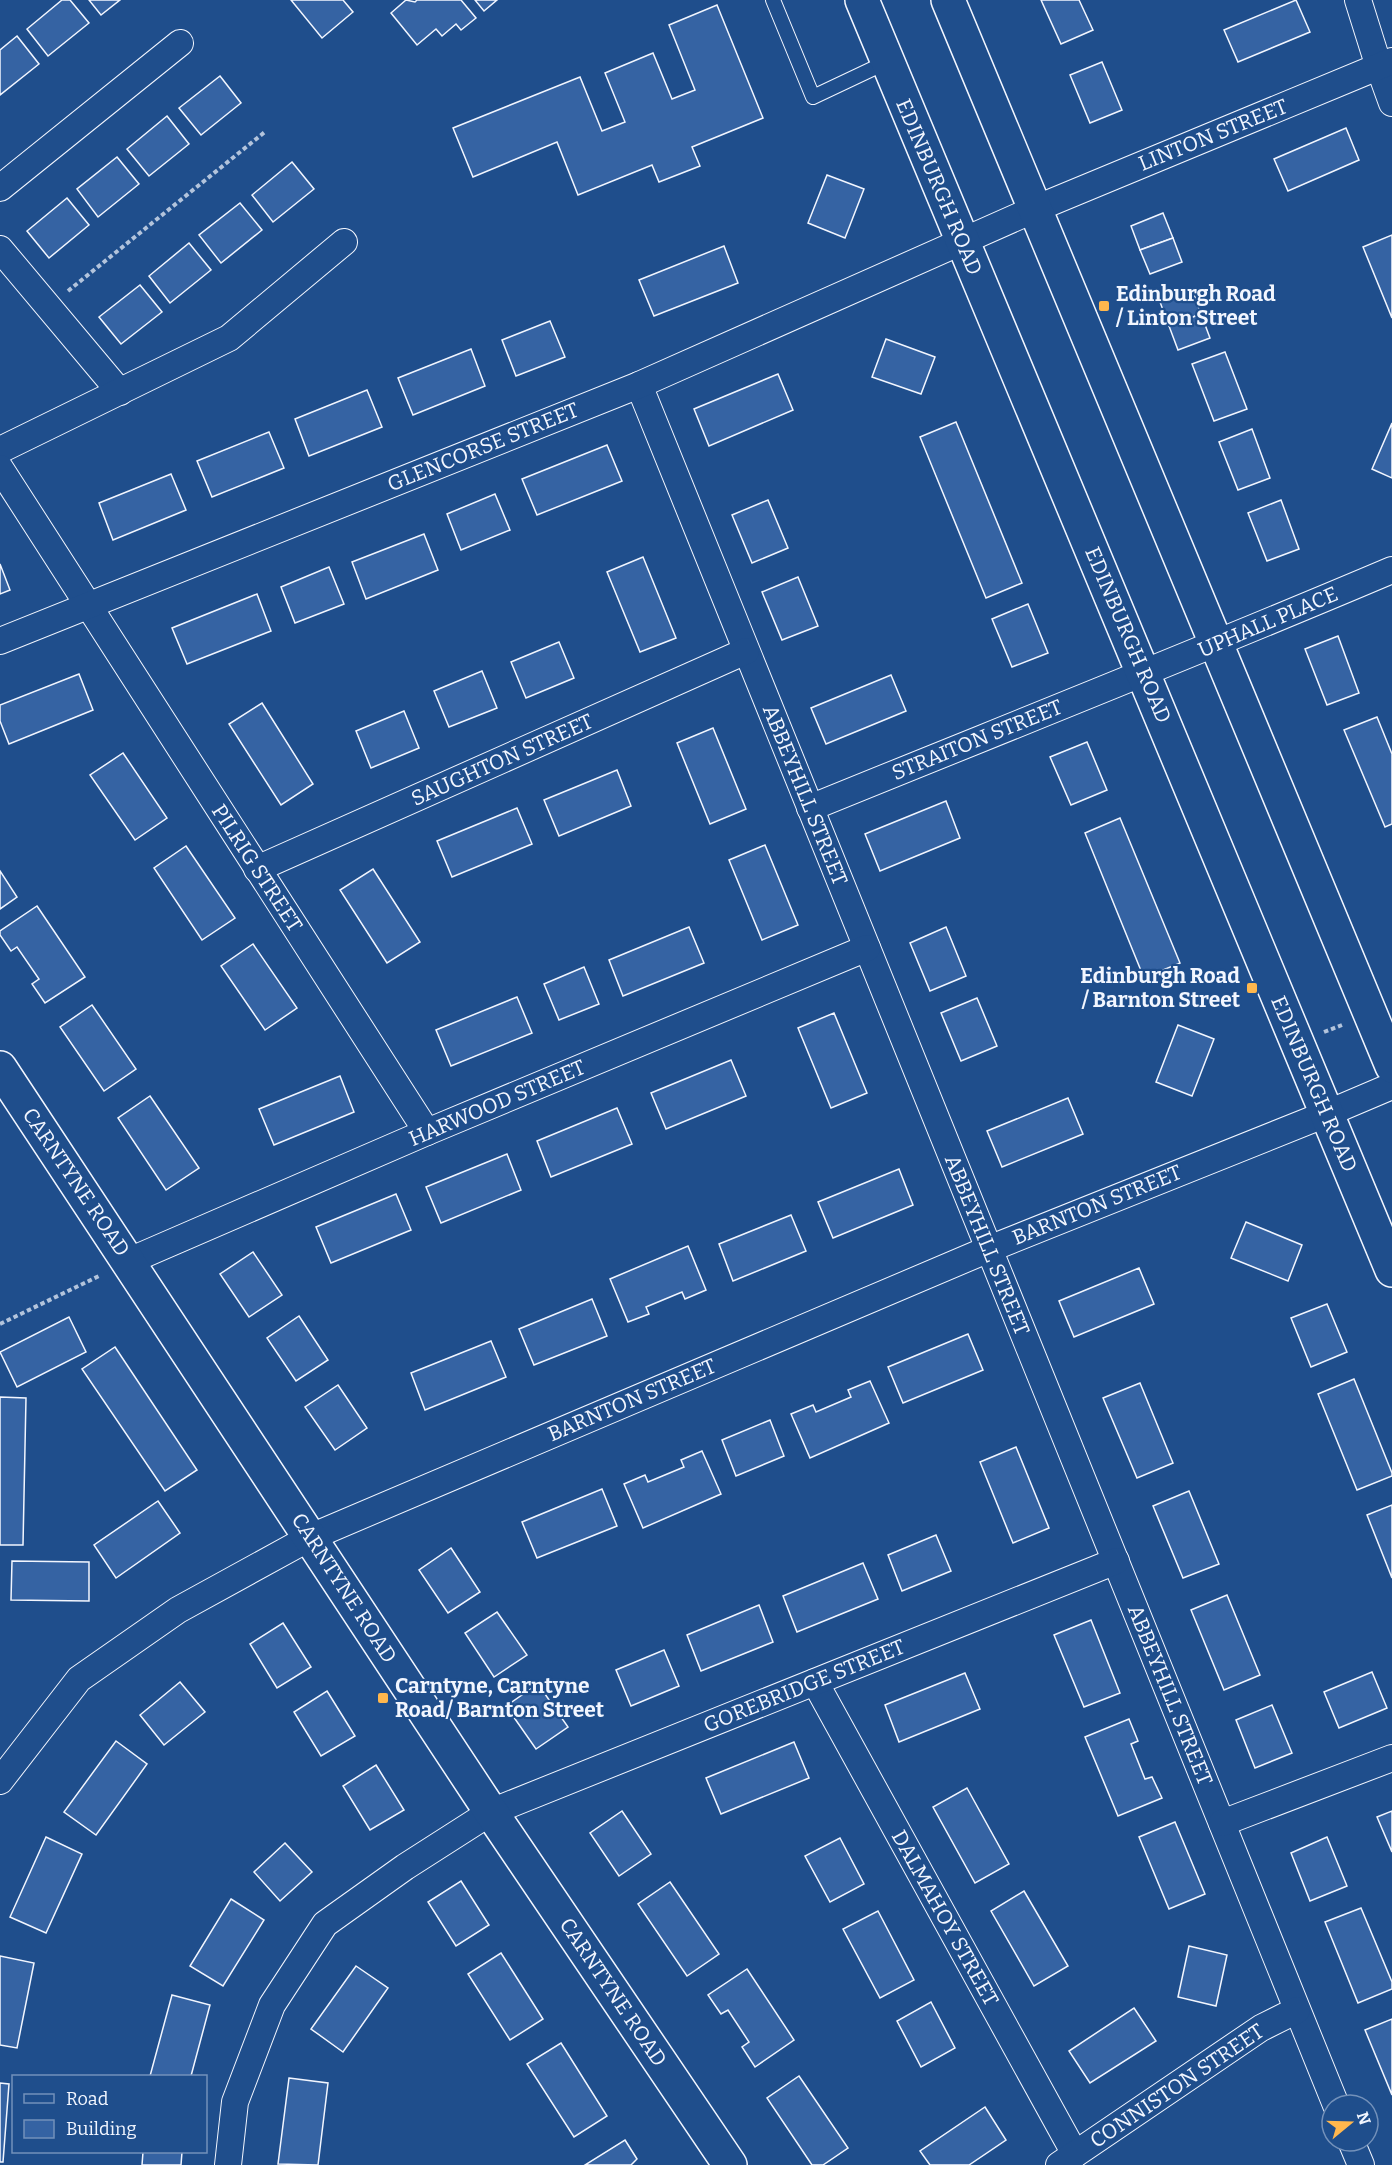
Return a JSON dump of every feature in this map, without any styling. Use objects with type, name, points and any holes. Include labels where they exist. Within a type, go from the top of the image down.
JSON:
[{"type":"main road","name":"EDINBURGH ROAD","points":[[862,0],[1392,1270]]},
{"type":"main road","points":[[948,0],[1392,1066]]},
{"type":"main road","name":"CARNTYNE ROAD","points":[[0,1068],[491,1812],[730,2165]]},
{"type":"street","points":[[1358,0],[1385,64],[1392,103]]},
{"type":"street","points":[[0,188],[180,43]]},
{"type":"street","name":"LINTON STREET","points":[[961,240],[1385,64]]},
{"type":"street","name":"GLENCORSE STREET","points":[[0,640],[639,385],[961,240]]},
{"type":"street","points":[[0,450],[229,338],[344,242]]},
{"type":"street","points":[[0,249],[120,392]]},
{"type":"street","name":"ABBEYHILL STREET","points":[[639,385],[1331,2093]]},
{"type":"street","name":"PILRIG STREET","points":[[0,468],[427,1132]]},
{"type":"street","name":"UPHALL PLACE","points":[[1143,671],[1217,644],[1392,570]]},
{"type":"street","name":"SAUGHTON STREET","points":[[257,869],[746,651]]},
{"type":"street","name":"STRAITON STREET","points":[[810,808],[1143,671]]},
{"type":"street","name":"HARWOOD STREET","points":[[129,1261],[427,1132],[867,948]]},
{"type":"street","name":"BARNTON STREET","points":[[0,1780],[79,1678],[178,1610],[311,1537],[989,1249],[1392,1086]]},
{"type":"street","name":"GOREBRIDGE STREET","points":[[228,2165],[235,2102],[272,2006],[326,1924],[405,1867],[491,1812],[1116,1561]]},
{"type":"street","name":"DALMAHOY STREET","points":[[815,1682],[1067,2160]]},
{"type":"street","points":[[1222,1823],[1392,1758]]},
{"type":"street","name":"CONNISTON STREET","points":[[1067,2160],[1261,2028],[1297,2010]]},
{"type":"lane","points":[[773,0],[813,97],[887,62]]},
{"type":"path","points":[[48,307],[266,131]]},
{"type":"path","points":[[1297,1044],[1370,1013]]},
{"type":"path","points":[[0,1324],[129,1261]]},
{"type":"building","points":[[62,0],[70,0],[89,23],[48,56],[27,29]]},
{"type":"building","points":[[89,0],[120,0],[101,15]]},
{"type":"building","points":[[291,0],[343,0],[353,12],[322,38]]},
{"type":"building","points":[[406,0],[415,2],[417,0],[461,0],[476,18],[461,30],[456,24],[442,36],[436,29],[417,45],[391,13]]},
{"type":"building","points":[[475,0],[497,0],[484,11]]},
{"type":"building","points":[[1041,0],[1079,0],[1093,30],[1061,44]]},
{"type":"building","points":[[1296,0],[1310,32],[1238,62],[1224,30]]},
{"type":"building","points":[[717,5],[763,118],[692,147],[700,166],[659,182],[652,165],[578,195],[557,142],[473,177],[453,128],[580,77],[602,131],[625,122],[605,73],[653,53],[672,99],[695,90],[669,25]]},
{"type":"building","points":[[17,36],[39,64],[0,95],[0,50]]},
{"type":"building","points":[[1102,62],[1122,110],[1090,123],[1070,75]]},
{"type":"building","points":[[220,76],[241,103],[201,135],[179,108]]},
{"type":"building","points":[[167,116],[189,144],[149,176],[127,149]]},
{"type":"building","points":[[1346,128],[1359,160],[1288,191],[1274,159]]},
{"type":"building","points":[[117,157],[139,184],[98,217],[77,189]]},
{"type":"building","points":[[292,162],[314,189],[273,222],[252,195]]},
{"type":"building","points":[[827,175],[864,189],[845,238],[808,223]]},
{"type":"building","points":[[67,198],[89,225],[49,258],[27,231]]},
{"type":"building","points":[[240,203],[262,230],[221,263],[199,235]]},
{"type":"building","points":[[1163,213],[1173,238],[1140,250],[1131,226]]},
{"type":"building","points":[[1392,235],[1392,318],[1363,247]]},
{"type":"building","points":[[1173,238],[1182,262],[1150,274],[1140,250]]},
{"type":"building","points":[[189,243],[211,270],[170,303],[149,276]]},
{"type":"building","points":[[724,246],[738,283],[654,316],[639,280]]},
{"type":"building","points":[[140,285],[162,312],[121,344],[99,317]]},
{"type":"building","points":[[1192,289],[1201,314],[1169,326],[1160,302]]},
{"type":"building","points":[[1201,314],[1210,338],[1178,350],[1169,326]]},
{"type":"building","points":[[550,321],[565,357],[516,376],[502,340]]},
{"type":"building","points":[[886,339],[935,357],[921,394],[872,377]]},
{"type":"building","points":[[471,349],[485,386],[413,415],[398,378]]},
{"type":"building","points":[[1225,352],[1247,409],[1214,421],[1192,364]]},
{"type":"building","points":[[778,374],[793,410],[709,446],[694,409]]},
{"type":"building","points":[[367,390],[382,427],[309,456],[295,419]]},
{"type":"building","points":[[956,422],[1022,583],[986,598],[920,437]]},
{"type":"building","points":[[1392,423],[1392,478],[1372,469]]},
{"type":"building","points":[[1252,429],[1270,478],[1238,490],[1219,442]]},
{"type":"building","points":[[269,432],[284,468],[212,497],[197,461]]},
{"type":"building","points":[[607,445],[622,481],[537,515],[522,479]]},
{"type":"building","points":[[171,474],[186,510],[113,540],[99,503]]},
{"type":"building","points":[[495,494],[510,530],[461,550],[447,514]]},
{"type":"building","points":[[768,500],[788,548],[752,563],[732,515]]},
{"type":"building","points":[[1281,500],[1299,549],[1267,561],[1248,513]]},
{"type":"building","points":[[424,534],[438,570],[366,599],[352,562]]},
{"type":"building","points":[[643,557],[676,638],[640,652],[607,572]]},
{"type":"building","points":[[0,564],[10,590],[0,594]]},
{"type":"building","points":[[329,567],[344,604],[295,623],[281,587]]},
{"type":"building","points":[[798,577],[818,626],[782,640],[762,592]]},
{"type":"building","points":[[257,594],[271,631],[187,664],[172,628]]},
{"type":"building","points":[[1028,604],[1048,653],[1012,667],[992,619]]},
{"type":"building","points":[[1338,636],[1359,693],[1327,705],[1305,649]]},
{"type":"building","points":[[559,642],[574,678],[526,698],[511,662]]},
{"type":"building","points":[[482,671],[497,708],[449,727],[434,691]]},
{"type":"building","points":[[79,674],[93,710],[9,744],[0,721],[0,705]]},
{"type":"building","points":[[891,675],[906,711],[826,744],[811,708]]},
{"type":"building","points":[[262,703],[313,784],[281,805],[229,724]]},
{"type":"building","points":[[404,711],[419,748],[371,768],[356,731]]},
{"type":"building","points":[[1377,717],[1392,754],[1392,824],[1385,827],[1344,730]]},
{"type":"building","points":[[713,728],[746,809],[710,824],[677,743]]},
{"type":"building","points":[[1087,742],[1107,790],[1071,805],[1050,757]]},
{"type":"building","points":[[123,753],[167,818],[135,840],[90,775]]},
{"type":"building","points":[[617,770],[631,806],[559,836],[544,800]]},
{"type":"building","points":[[946,801],[960,838],[880,871],[865,834]]},
{"type":"building","points":[[517,808],[532,844],[452,877],[437,841]]},
{"type":"building","points":[[1120,818],[1180,963],[1144,978],[1085,833]]},
{"type":"building","points":[[765,845],[798,925],[762,940],[729,860]]},
{"type":"building","points":[[186,846],[235,918],[202,940],[154,868]]},
{"type":"building","points":[[373,869],[420,942],[387,963],[340,890]]},
{"type":"building","points":[[0,871],[17,897],[0,909]]},
{"type":"building","points":[[37,906],[85,977],[45,1003],[32,984],[39,979],[17,947],[11,951],[0,935],[0,931]]},
{"type":"building","points":[[689,927],[704,963],[623,996],[609,960]]},
{"type":"building","points":[[946,927],[966,976],[930,991],[910,943]]},
{"type":"building","points":[[253,944],[297,1008],[265,1030],[221,966]]},
{"type":"building","points":[[584,967],[599,1004],[559,1020],[544,984]]},
{"type":"building","points":[[517,997],[532,1033],[451,1066],[436,1030]]},
{"type":"building","points":[[977,998],[997,1046],[961,1061],[941,1013]]},
{"type":"building","points":[[92,1005],[136,1069],[104,1091],[60,1027]]},
{"type":"building","points":[[834,1013],[867,1093],[831,1108],[798,1028]]},
{"type":"building","points":[[1178,1025],[1214,1039],[1192,1096],[1156,1082]]},
{"type":"building","points":[[731,1060],[746,1096],[666,1129],[651,1093]]},
{"type":"building","points":[[340,1076],[354,1112],[274,1145],[259,1109]]},
{"type":"building","points":[[150,1096],[199,1168],[166,1190],[118,1118]]},
{"type":"building","points":[[1068,1098],[1083,1134],[1002,1167],[987,1131]]},
{"type":"building","points":[[617,1108],[632,1144],[551,1177],[537,1141]]},
{"type":"building","points":[[507,1154],[521,1190],[441,1223],[426,1187]]},
{"type":"building","points":[[899,1169],[913,1205],[833,1238],[818,1202]]},
{"type":"building","points":[[396,1194],[411,1230],[331,1263],[316,1227]]},
{"type":"building","points":[[791,1215],[806,1251],[733,1281],[719,1244]]},
{"type":"building","points":[[1246,1222],[1302,1245],[1288,1281],[1231,1258]]},
{"type":"building","points":[[688,1246],[706,1290],[685,1299],[682,1292],[646,1307],[649,1314],[628,1322],[610,1279]]},
{"type":"building","points":[[253,1252],[282,1295],[249,1317],[220,1274]]},
{"type":"building","points":[[1139,1268],[1154,1304],[1074,1337],[1059,1301]]},
{"type":"building","points":[[592,1299],[607,1336],[534,1365],[519,1329]]},
{"type":"building","points":[[1327,1304],[1347,1352],[1311,1367],[1291,1318]]},
{"type":"building","points":[[299,1316],[328,1360],[296,1381],[267,1338]]},
{"type":"building","points":[[69,1317],[86,1352],[17,1387],[0,1352]]},
{"type":"building","points":[[968,1334],[983,1370],[903,1403],[888,1367]]},
{"type":"building","points":[[491,1341],[506,1377],[425,1410],[411,1373]]},
{"type":"building","points":[[115,1347],[197,1470],[165,1491],[82,1369]]},
{"type":"building","points":[[1354,1379],[1392,1473],[1392,1476],[1357,1490],[1318,1394]]},
{"type":"building","points":[[870,1381],[889,1423],[810,1458],[791,1414],[813,1405],[816,1412],[851,1397],[848,1390]]},
{"type":"building","points":[[1140,1383],[1173,1463],[1137,1478],[1103,1398]]},
{"type":"building","points":[[338,1385],[367,1428],[335,1450],[305,1407]]},
{"type":"building","points":[[0,1397],[26,1398],[23,1545],[0,1545]]},
{"type":"building","points":[[770,1420],[784,1456],[736,1476],[722,1440]]},
{"type":"building","points":[[1016,1447],[1049,1528],[1013,1543],[980,1462]]},
{"type":"building","points":[[702,1451],[721,1494],[643,1528],[624,1484],[645,1475],[648,1482],[684,1467],[681,1460]]},
{"type":"building","points":[[602,1489],[617,1526],[537,1558],[522,1522]]},
{"type":"building","points":[[1189,1491],[1219,1564],[1183,1578],[1153,1506]]},
{"type":"building","points":[[158,1501],[180,1533],[116,1578],[94,1545]]},
{"type":"building","points":[[1392,1505],[1392,1578],[1367,1515]]},
{"type":"building","points":[[936,1535],[951,1571],[902,1591],[888,1555]]},
{"type":"building","points":[[451,1548],[480,1592],[448,1613],[419,1570]]},
{"type":"building","points":[[12,1561],[89,1562],[89,1601],[11,1600]]},
{"type":"building","points":[[863,1563],[878,1599],[797,1632],[783,1596]]},
{"type":"building","points":[[1227,1595],[1260,1675],[1224,1690],[1191,1610]]},
{"type":"building","points":[[759,1605],[773,1642],[701,1671],[687,1635]]},
{"type":"building","points":[[497,1612],[527,1655],[494,1677],[465,1633]]},
{"type":"building","points":[[1091,1620],[1120,1693],[1084,1707],[1054,1635]]},
{"type":"building","points":[[283,1623],[311,1667],[277,1688],[250,1644]]},
{"type":"building","points":[[664,1650],[679,1686],[631,1706],[616,1670]]},
{"type":"building","points":[[1372,1672],[1387,1708],[1339,1728],[1324,1692]]},
{"type":"building","points":[[965,1673],[980,1709],[899,1742],[885,1705]]},
{"type":"building","points":[[180,1682],[205,1712],[164,1745],[140,1715]]},
{"type":"building","points":[[538,1684],[568,1727],[536,1749],[506,1706]]},
{"type":"building","points":[[327,1691],[355,1736],[321,1756],[294,1712]]},
{"type":"building","points":[[1272,1705],[1292,1753],[1255,1768],[1236,1720]]},
{"type":"building","points":[[1129,1719],[1138,1741],[1131,1744],[1145,1779],[1152,1777],[1162,1798],[1118,1816],[1085,1737]]},
{"type":"building","points":[[116,1741],[147,1764],[96,1835],[64,1812]]},
{"type":"building","points":[[794,1742],[809,1778],[721,1814],[706,1778]]},
{"type":"building","points":[[376,1765],[404,1810],[370,1830],[343,1786]]},
{"type":"building","points":[[967,1788],[1009,1864],[975,1883],[933,1807]]},
{"type":"building","points":[[622,1811],[651,1854],[619,1876],[590,1833]]},
{"type":"building","points":[[1392,1811],[1392,1852],[1377,1817]]},
{"type":"building","points":[[1175,1822],[1205,1894],[1169,1909],[1139,1837]]},
{"type":"building","points":[[46,1837],[82,1854],[46,1933],[10,1917]]},
{"type":"building","points":[[1327,1837],[1347,1886],[1310,1901],[1291,1853]]},
{"type":"building","points":[[840,1838],[864,1884],[830,1902],[805,1856]]},
{"type":"building","points":[[285,1843],[312,1872],[280,1901],[254,1872]]},
{"type":"building","points":[[461,1881],[489,1925],[456,1946],[428,1902]]},
{"type":"building","points":[[670,1882],[719,1954],[687,1976],[638,1904]]},
{"type":"building","points":[[1024,1891],[1068,1966],[1034,1986],[991,1911]]},
{"type":"building","points":[[231,1899],[264,1920],[223,1986],[190,1966]]},
{"type":"building","points":[[1361,1908],[1392,1982],[1392,1989],[1358,2003],[1325,1922]]},
{"type":"building","points":[[878,1911],[914,1980],[880,1998],[843,1929]]},
{"type":"building","points":[[1189,1946],[1227,1955],[1216,2006],[1178,1997]]},
{"type":"building","points":[[501,1953],[543,2019],[510,2040],[468,1974]]},
{"type":"building","points":[[0,1956],[34,1963],[17,2048],[0,2045]]},
{"type":"building","points":[[356,1966],[388,1988],[343,2052],[311,2029]]},
{"type":"building","points":[[747,1969],[794,2040],[755,2067],[742,2047],[749,2042],[728,2010],[721,2014],[708,1995]]},
{"type":"building","points":[[172,1995],[210,2005],[191,2075],[150,2075]]},
{"type":"building","points":[[931,2002],[955,2048],[921,2067],[897,2021]]},
{"type":"building","points":[[1134,2008],[1156,2041],[1090,2083],[1069,2051]]},
{"type":"building","points":[[1392,2019],[1392,2095],[1365,2030]]},
{"type":"building","points":[[561,2043],[607,2116],[574,2137],[527,2064]]},
{"type":"building","points":[[799,2076],[848,2148],[823,2165],[812,2165],[767,2098]]},
{"type":"building","points":[[289,2078],[328,2083],[318,2165],[278,2164]]},
{"type":"building","points":[[0,2083],[9,2084],[3,2162],[0,2162]]},
{"type":"building","points":[[985,2107],[1006,2140],[969,2165],[930,2165],[920,2151]]},
{"type":"building","points":[[625,2140],[637,2159],[631,2165],[585,2165]]},
{"type":"building","points":[[143,2153],[182,2153],[181,2165],[142,2165]]},
{"type":"place","name":"Edinburgh Road / Linton Street","points":[[1104,306]]},
{"type":"place","name":"Edinburgh Road / Barnton Street","points":[[1252,988]]},
{"type":"place","name":"Carntyne, Carntyne Road/ Barnton Street","points":[[383,1698]]}]
